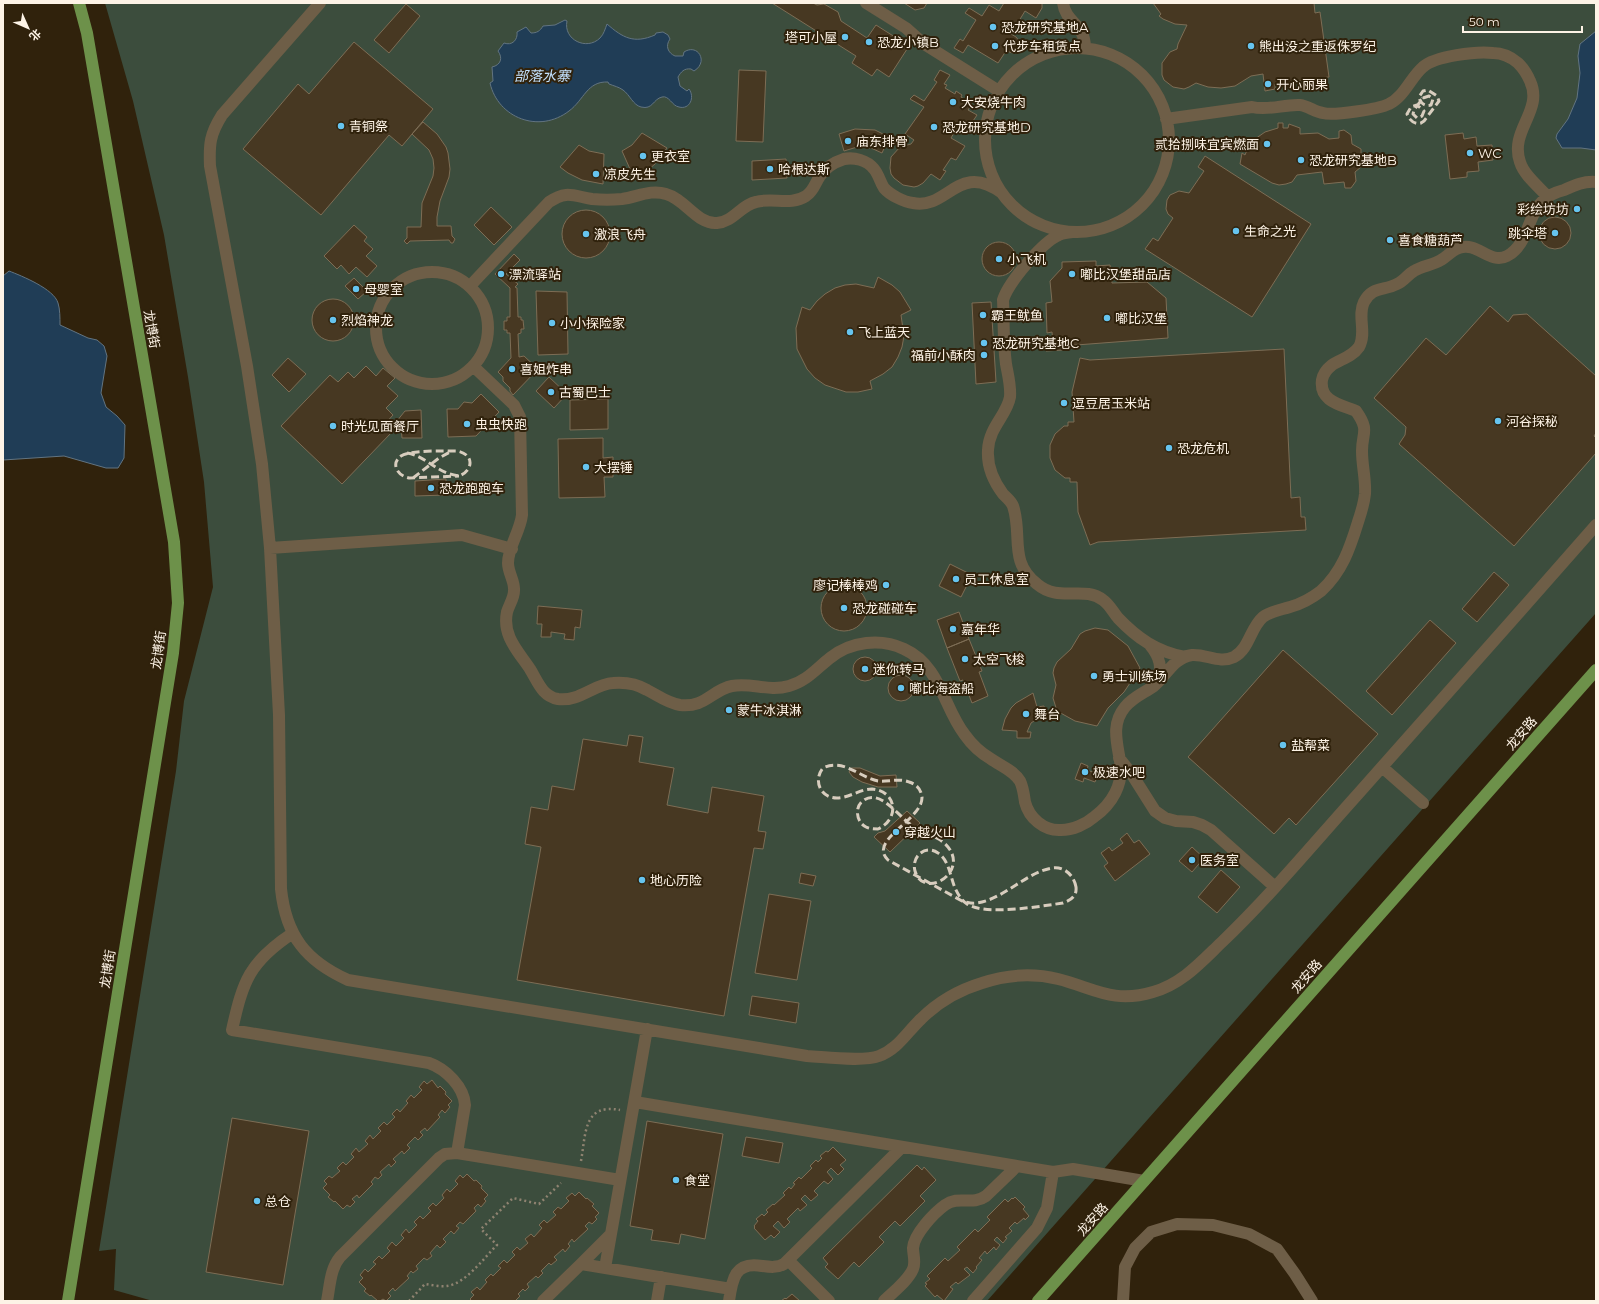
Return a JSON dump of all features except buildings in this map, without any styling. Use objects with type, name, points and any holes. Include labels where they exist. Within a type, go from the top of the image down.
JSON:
[{"type":"main road","name":"龙博街","points":[[68,1301],[173,653],[178,603],[174,542],[87,33],[80,3]]},
{"type":"main road","name":"龙安路","points":[[1038,1301],[1596,670]]},
{"type":"lane","points":[[320,3],[222,116],[210,137],[209,148],[210,166],[247,366],[262,464],[270,548],[279,715],[281,889],[283,909],[293,933],[306,951],[317,963],[330,972],[348,980],[807,1056],[863,1058],[877,1057],[900,1043],[920,1020],[935,1006],[966,988],[999,978],[1031,975],[1059,979],[1096,992],[1124,996],[1153,992],[1167,987],[1182,979],[1195,968],[1253,912],[1596,525]]},
{"type":"lane","points":[[866,3],[906,28],[924,44],[999,92]]},
{"type":"lane","points":[[1063,3],[1064,10],[1083,34],[1085,48]]},
{"type":"lane","points":[[1072,232],[1043,226],[1029,219],[1017,210],[1002,193],[991,173],[987,159],[985,144],[986,128],[989,114],[999,92],[1012,75],[1024,65],[1037,57],[1051,52],[1066,48],[1085,48],[1111,54],[1125,61],[1148,81],[1156,93],[1166,119],[1169,136],[1165,166],[1152,194],[1130,215],[1117,223],[1103,228],[1062,234],[1046,243],[1015,278],[1006,292],[1003,300],[1006,364],[1009,376],[1010,397],[1006,407],[993,427],[989,439],[988,463],[996,484],[1012,504],[1016,515],[1018,556],[1022,567],[1029,577],[1046,591],[1060,594],[1094,595],[1109,605],[1128,628],[1157,649],[1173,655],[1185,657],[1201,656],[1226,660],[1243,651],[1253,629],[1267,614],[1314,596],[1323,589],[1332,579],[1348,555],[1363,505],[1365,479],[1362,445],[1365,436],[1365,428],[1362,419],[1356,411],[1340,406],[1331,401],[1324,394],[1321,385],[1326,371],[1332,365],[1352,355],[1359,346],[1362,327],[1362,308],[1365,300],[1378,288],[1396,285],[1416,270],[1441,260],[1452,251],[1460,247],[1467,246],[1476,248],[1494,257],[1500,258],[1507,256],[1516,250],[1535,212],[1540,204],[1548,197],[1575,185],[1587,182],[1596,182]]},
{"type":"lane","points":[[1166,119],[1252,107],[1263,109],[1302,105],[1317,112],[1331,114],[1380,108],[1395,100],[1417,72],[1431,61],[1438,58],[1494,52],[1504,55],[1518,63],[1532,84],[1533,102],[1531,110],[1520,132],[1518,152],[1520,162],[1525,172],[1548,197]]},
{"type":"lane","points":[[470,286],[549,202],[556,197],[566,194],[578,195],[590,199],[610,200],[622,199],[644,193],[665,193],[682,201],[703,220],[711,223],[718,223],[732,218],[754,202],[765,200],[797,200],[806,196],[812,191],[820,176],[827,169],[835,163],[852,158],[866,163],[874,168],[885,189],[891,194],[914,204],[932,202],[969,182],[986,183],[1002,193]]},
{"type":"lane","points":[[427,272],[444,273],[461,280],[470,286],[484,306],[488,329],[483,351],[473,366],[459,377],[448,382],[431,384],[414,381],[403,377],[394,370],[380,351],[376,339],[375,327],[381,305],[387,294],[394,286],[415,274],[427,272]]},
{"type":"lane","points":[[473,366],[514,405],[520,417],[522,515],[521,523],[508,562],[514,592],[506,618],[509,639],[514,648],[532,672],[540,688],[552,697],[560,700],[569,699],[578,697],[609,683],[618,683],[638,685],[665,701],[685,706],[706,700],[725,688],[742,684],[763,688],[789,686],[809,676],[830,658],[847,647],[869,642],[880,642],[901,647],[909,651],[924,664],[939,682],[950,710],[962,732],[981,752],[1014,774],[1021,782],[1028,811],[1040,824],[1047,828],[1061,830],[1088,822],[1107,806],[1114,796],[1119,784],[1121,772],[1115,736],[1119,715],[1130,702],[1154,685],[1173,664],[1185,657]]},
{"type":"lane","points":[[270,548],[462,535],[512,548]]},
{"type":"lane","points":[[1150,644],[1160,663],[1159,678],[1154,685]]},
{"type":"lane","points":[[1119,757],[1131,772],[1155,811],[1165,818],[1176,821],[1202,824],[1211,830],[1275,888]]},
{"type":"lane","points":[[1382,767],[1423,803]]},
{"type":"lane","points":[[293,933],[266,952],[256,964],[239,997],[232,1030],[429,1063],[440,1068],[457,1084],[465,1098],[457,1153]]},
{"type":"lane","points":[[605,1268],[647,1029]]},
{"type":"lane","points":[[633,1107],[902,1146],[1053,1172],[1073,1169],[1144,1181]]},
{"type":"lane","points":[[729,1301],[734,1276],[743,1267],[755,1264],[771,1267],[780,1266],[788,1260],[902,1146]]},
{"type":"lane","points":[[327,1301],[332,1271],[340,1257],[439,1158],[445,1154],[457,1153],[620,1180]]},
{"type":"lane","points":[[884,1301],[913,1270],[915,1264],[914,1243],[916,1235],[944,1205],[958,1200],[974,1202],[980,1200],[1017,1166]]},
{"type":"lane","points":[[973,1301],[1037,1228],[1045,1215],[1053,1172]]},
{"type":"lane","points":[[1123,1301],[1125,1267],[1135,1248],[1151,1232],[1177,1224],[1213,1225],[1242,1232],[1249,1234],[1277,1249],[1312,1301]]},
{"type":"lane","points":[[543,1301],[611,1234]]},
{"type":"lane","points":[[788,1260],[829,1301]]},
{"type":"lane","points":[[580,1264],[731,1289]]},
{"type":"lane","points":[[657,1301],[661,1277]]},
{"type":"path","points":[[409,1301],[425,1284],[445,1287],[458,1283],[466,1277],[497,1245],[481,1229],[513,1198],[539,1204],[576,1173],[588,1124],[593,1115],[606,1108],[633,1107]]},
{"type":"green space","points":[[105,3],[1596,3],[1596,613],[987,1301],[153,1301],[114,1290],[116,1249],[99,1251],[176,771],[184,701],[213,587],[204,482],[164,235],[133,101]]},
{"type":"water","name":"部落水寨","points":[[565,20],[567,21],[569,34],[577,42],[589,44],[595,42],[600,38],[607,24],[618,33],[635,39],[648,38],[656,33],[663,32],[668,35],[670,39],[668,42],[669,51],[675,56],[683,56],[684,52],[689,50],[694,50],[697,52],[701,59],[701,63],[698,67],[694,71],[691,69],[685,70],[678,77],[680,86],[687,91],[689,89],[691,92],[692,96],[689,105],[686,107],[679,107],[674,105],[667,98],[662,97],[651,106],[645,108],[641,107],[638,106],[623,90],[609,84],[608,82],[595,85],[590,88],[574,107],[557,118],[545,121],[533,121],[521,119],[511,113],[494,95],[490,83],[493,81],[492,67],[497,65],[501,59],[498,51],[504,43],[510,44],[514,42],[517,38],[517,32],[526,27],[531,33],[535,33],[543,26],[555,25]]},
{"type":"water","points":[[1596,31],[1596,150],[1562,148],[1556,138],[1557,134],[1568,119],[1577,98],[1580,73],[1578,56],[1580,44]]},
{"type":"water","points":[[9,271],[44,288],[55,298],[59,308],[60,325],[88,338],[97,340],[104,346],[107,356],[101,393],[106,407],[125,425],[124,458],[118,468],[106,468],[64,456],[3,460],[3,276]]},
{"type":"railway","points":[[1423,98],[1414,110],[1413,114],[1417,118],[1422,116],[1424,111],[1417,105],[1411,107],[1407,114],[1414,123],[1421,123],[1424,121],[1439,101],[1437,96],[1428,90],[1423,91],[1419,97],[1420,101],[1422,103],[1423,104],[1431,105],[1433,99],[1429,96],[1423,98]]},
{"type":"railway","points":[[407,453],[414,455],[420,457],[444,472],[459,476],[467,470],[470,462],[467,455],[457,451],[428,451],[412,453],[405,454],[401,456],[396,463],[397,469],[405,477],[459,476]]},
{"type":"railway","points":[[413,478],[439,458],[450,452]]},
{"type":"railway","points":[[1076,887],[1073,879],[1065,870],[1052,868],[1033,875],[987,901],[975,903],[969,903],[964,901],[962,901],[888,860],[883,852],[890,837],[906,822],[914,814],[920,805],[922,797],[916,786],[902,780],[878,781],[851,769],[837,765],[823,768],[820,773],[820,788],[822,792],[831,797],[846,797],[868,789],[880,791],[887,795],[893,806],[892,812],[890,819],[878,829],[870,829],[866,827],[858,818],[859,806],[864,800],[871,797],[878,798],[891,807],[898,813],[904,819],[910,824],[943,842],[951,852],[953,862],[951,871],[944,878],[936,883],[928,883],[920,880],[915,871],[915,861],[920,853],[928,850],[938,853],[945,860],[949,869],[950,873],[953,883],[955,888],[959,895],[963,901],[965,902],[967,904],[975,908],[1000,910],[1063,903],[1073,897],[1076,893],[1076,887]]},
{"type":"place","name":"恐龙研究基地A","points":[[993,27]]},
{"type":"place","name":"塔可小屋","points":[[845,37]]},
{"type":"place","name":"恐龙小镇B","points":[[869,42]]},
{"type":"place","name":"代步车租赁点","points":[[995,46]]},
{"type":"place","name":"熊出没之重返侏罗纪","points":[[1251,46]]},
{"type":"place","name":"开心丽果","points":[[1268,84]]},
{"type":"place","name":"大安烧牛肉","points":[[953,102]]},
{"type":"place","name":"青铜祭","points":[[341,126]]},
{"type":"place","name":"恐龙研究基地D","points":[[934,127]]},
{"type":"place","name":"庙东排骨","points":[[848,141]]},
{"type":"place","name":"贰拾捌味宜宾燃面","points":[[1267,144]]},
{"type":"place","name":"WC","points":[[1470,153]]},
{"type":"place","name":"更衣室","points":[[643,156]]},
{"type":"place","name":"恐龙研究基地B","points":[[1301,160]]},
{"type":"place","name":"哈根达斯","points":[[770,169]]},
{"type":"place","name":"凉皮先生","points":[[596,174]]},
{"type":"place","name":"彩绘坊坊","points":[[1577,209]]},
{"type":"place","name":"生命之光","points":[[1236,231]]},
{"type":"place","name":"跳伞塔","points":[[1555,233]]},
{"type":"place","name":"激浪飞舟","points":[[586,234]]},
{"type":"place","name":"喜食糖葫芦","points":[[1390,240]]},
{"type":"place","name":"小飞机","points":[[999,259]]},
{"type":"place","name":"漂流驿站","points":[[501,274]]},
{"type":"place","name":"嘟比汉堡甜品店","points":[[1072,274]]},
{"type":"place","name":"母婴室","points":[[356,289]]},
{"type":"place","name":"霸王鱿鱼","points":[[983,315]]},
{"type":"place","name":"嘟比汉堡","points":[[1107,318]]},
{"type":"place","name":"烈焰神龙","points":[[333,320]]},
{"type":"place","name":"小小探险家","points":[[552,323]]},
{"type":"place","name":"飞上蓝天","points":[[850,332]]},
{"type":"place","name":"恐龙研究基地C","points":[[984,343]]},
{"type":"place","name":"福前小酥肉","points":[[984,355]]},
{"type":"place","name":"喜姐炸串","points":[[512,369]]},
{"type":"place","name":"古蜀巴士","points":[[551,392]]},
{"type":"place","name":"逗豆居玉米站","points":[[1064,403]]},
{"type":"place","name":"河谷探秘","points":[[1498,421]]},
{"type":"place","name":"虫虫快跑","points":[[467,424]]},
{"type":"place","name":"时光见面餐厅","points":[[333,426]]},
{"type":"place","name":"恐龙危机","points":[[1169,448]]},
{"type":"place","name":"大摆锤","points":[[586,467]]},
{"type":"place","name":"恐龙跑跑车","points":[[431,488]]},
{"type":"place","name":"员工休息室","points":[[956,579]]},
{"type":"place","name":"廖记棒棒鸡","points":[[886,585]]},
{"type":"place","name":"恐龙碰碰车","points":[[844,608]]},
{"type":"place","name":"嘉年华","points":[[953,629]]},
{"type":"place","name":"太空飞梭","points":[[965,659]]},
{"type":"place","name":"迷你转马","points":[[865,669]]},
{"type":"place","name":"勇士训练场","points":[[1094,676]]},
{"type":"place","name":"嘟比海盗船","points":[[901,688]]},
{"type":"place","name":"蒙牛冰淇淋","points":[[729,710]]},
{"type":"place","name":"舞台","points":[[1026,714]]},
{"type":"place","name":"盐帮菜","points":[[1283,745]]},
{"type":"place","name":"极速水吧","points":[[1085,772]]},
{"type":"place","name":"穿越火山","points":[[896,832]]},
{"type":"place","name":"医务室","points":[[1192,860]]},
{"type":"place","name":"地心历险","points":[[642,880]]},
{"type":"place","name":"食堂","points":[[676,1180]]},
{"type":"place","name":"总仓","points":[[257,1201]]}]
